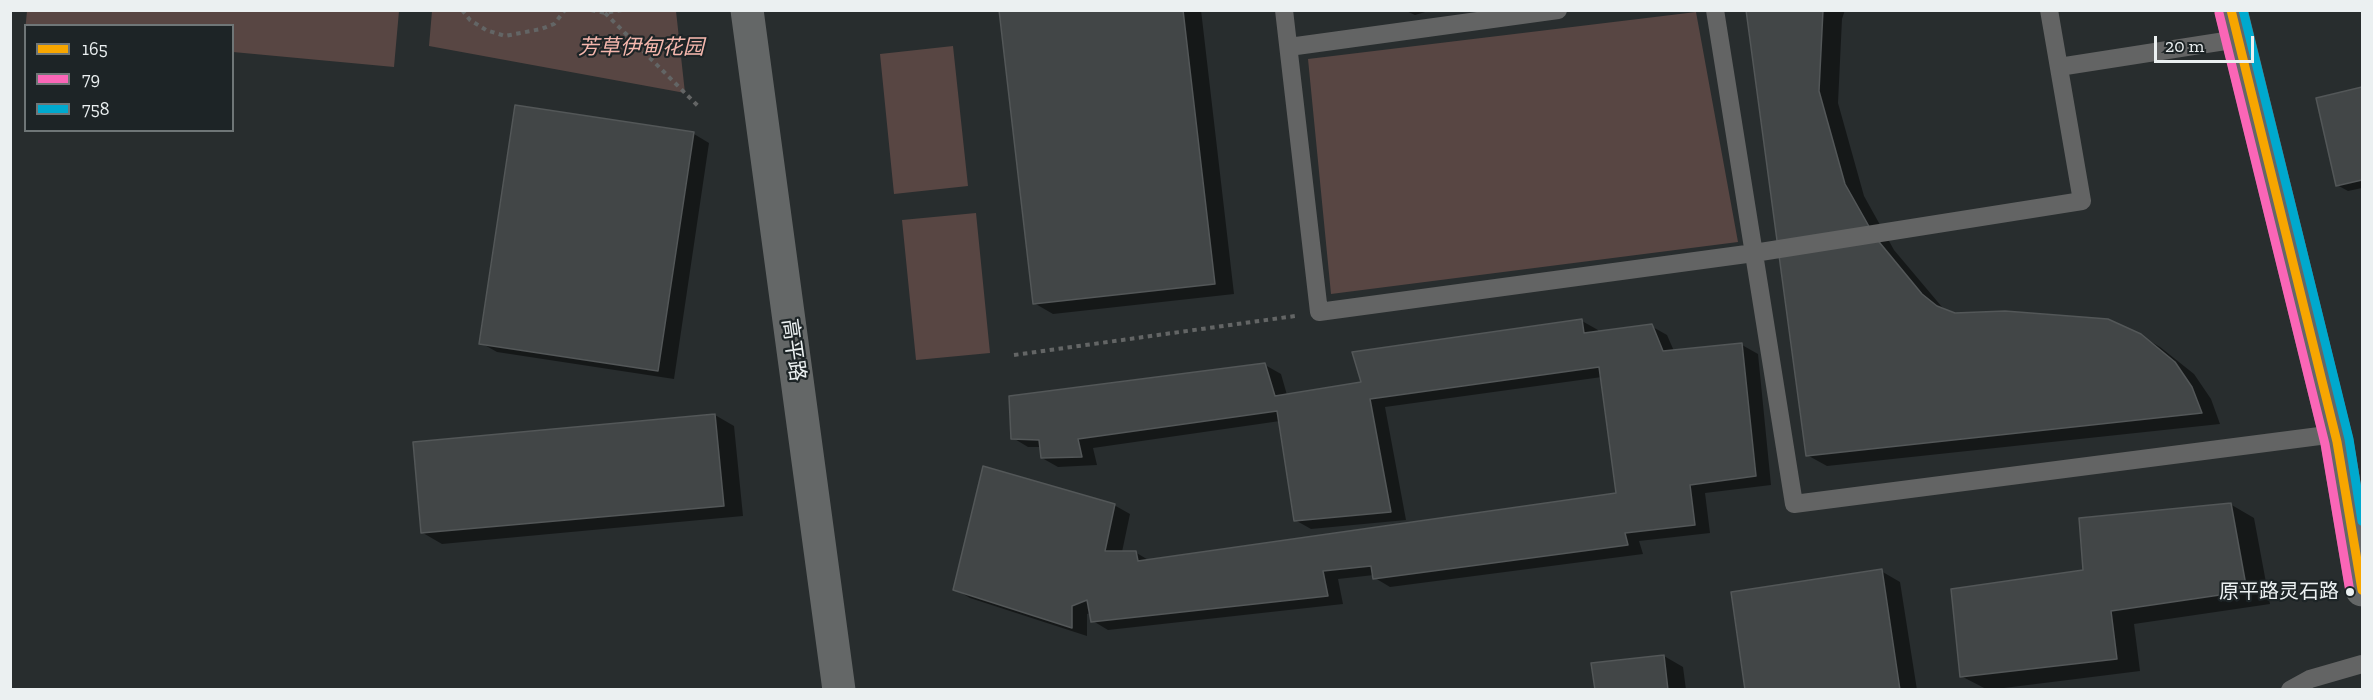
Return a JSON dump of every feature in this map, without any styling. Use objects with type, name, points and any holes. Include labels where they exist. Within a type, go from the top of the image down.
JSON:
[{"type":"street","name":"高平路","points":[[747,10],[839,690]]},
{"type":"street","points":[[2235,25],[2335,434],[2362,590]]},
{"type":"lane","points":[[1284,10],[1319,312],[1754,253],[2082,201],[2049,10]]},
{"type":"lane","points":[[1289,46],[1558,10]]},
{"type":"lane","points":[[1714,10],[1794,504],[2335,434]]},
{"type":"lane","points":[[2059,67],[2235,25]]},
{"type":"lane","points":[[2290,690],[2310,679],[2362,664]]},
{"type":"path","points":[[462,10],[470,20],[486,30],[505,36],[541,30],[554,24],[565,10]]},
{"type":"path","points":[[591,10],[605,14],[699,107]]},
{"type":"path","points":[[605,14],[622,10]]},
{"type":"path","points":[[1014,355],[1319,312]]},
{"type":"green space","points":[[27,10],[399,11],[394,67],[234,52],[234,24],[26,24]]},
{"type":"green space","name":"芳草伊甸花园","points":[[432,11],[676,11],[685,93],[429,46]]},
{"type":"green space","points":[[1696,12],[1738,242],[1331,294],[1308,59]]},
{"type":"green space","points":[[953,46],[968,186],[894,194],[880,54]]},
{"type":"green space","points":[[976,213],[990,353],[916,360],[902,220]]},
{"type":"building","points":[[999,10],[1183,10],[1215,284],[1033,304]]},
{"type":"building","points":[[1746,10],[1823,10],[1819,91],[1845,184],[1875,237],[1922,294],[1937,306],[1955,313],[2005,311],[2108,319],[2141,334],[2175,362],[2192,387],[2202,413],[1806,456]]},
{"type":"building","points":[[2362,87],[2362,180],[2336,186],[2316,98]]},
{"type":"building","points":[[515,105],[694,132],[658,371],[479,344]]},
{"type":"building","points":[[1582,319],[1584,333],[1652,324],[1663,351],[1742,343],[1756,476],[1690,485],[1695,525],[1625,533],[1628,545],[1373,579],[1371,566],[1323,571],[1328,596],[1091,622],[1087,600],[1072,606],[1072,628],[953,590],[983,466],[1115,504],[1105,551],[1136,551],[1138,561],[1616,493],[1599,367],[1370,399],[1391,512],[1294,521],[1277,411],[1078,439],[1082,457],[1041,458],[1039,440],[1011,439],[1009,396],[1265,363],[1275,396],[1361,382],[1352,352]]},
{"type":"building","points":[[715,414],[724,506],[421,533],[413,442]]},
{"type":"building","points":[[2231,503],[2247,591],[2111,611],[2117,659],[1960,677],[1951,589],[2083,570],[2079,518]]},
{"type":"building","points":[[1882,569],[1900,690],[1745,690],[1731,592]]},
{"type":"building","points":[[1664,655],[1668,690],[1595,690],[1591,663]]},
{"type":"transit line","name":"165","points":[[2231,10],[2337,442],[2362,590]]},
{"type":"transit line","name":"758","points":[[2243,10],[2349,439],[2362,521]]},
{"type":"transit line","name":"79","points":[[2219,13],[2325,444],[2350,592]]},
{"type":"place","name":"原平路灵石路","points":[[2350,592]]}]
